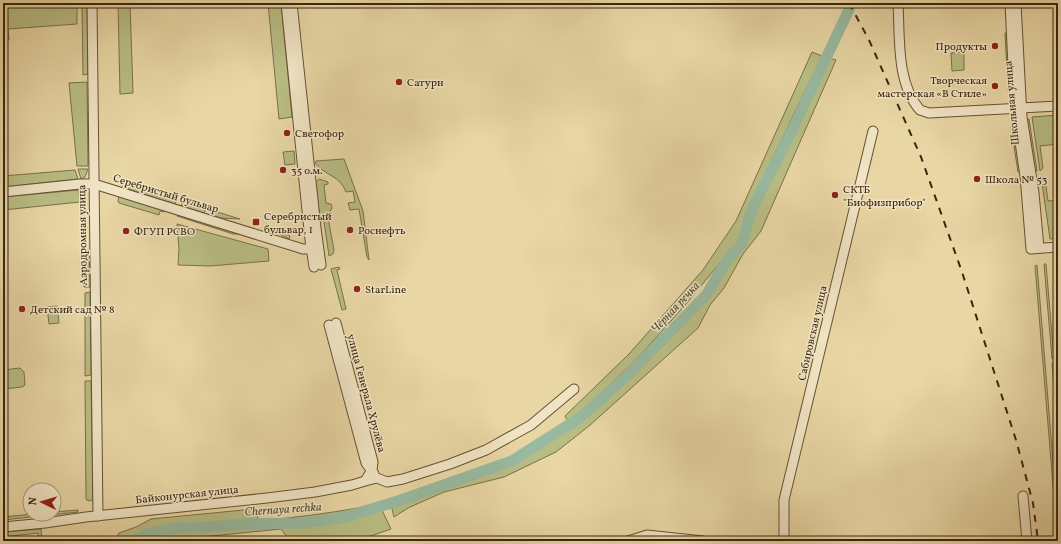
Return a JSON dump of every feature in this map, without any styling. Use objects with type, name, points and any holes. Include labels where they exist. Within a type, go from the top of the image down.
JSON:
[{"type":"street","name":"Аэродромная улица","points":[[92,3],[98,516]]},
{"type":"street","points":[[286,3],[317,266]]},
{"type":"street","points":[[292,3],[315,249]]},
{"type":"street","points":[[898,3],[903,78],[907,90],[920,110],[929,113],[1058,106]]},
{"type":"street","name":"Школьная улица","points":[[1010,3],[1018,108],[1035,249],[1058,247]]},
{"type":"street","name":"Школьная улица","points":[[1016,3],[1018,108]]},
{"type":"street","name":"Сабировская улица","points":[[784,541],[784,500],[873,131]]},
{"type":"street","name":"Серебристый бульвар","points":[[3,192],[80,184],[94,184],[303,249],[315,249]]},
{"type":"street","name":"улица Генерала Хрулёва","points":[[333,324],[366,463],[371,476]]},
{"type":"street","points":[[371,476],[387,482],[403,479],[486,450],[531,425],[574,389]]},
{"type":"street","name":"Байконурская улица","points":[[3,527],[299,494],[352,485],[371,476]]},
{"type":"street","points":[[1022,496],[1027,541]]},
{"type":"street","points":[[628,541],[647,535],[669,539],[703,541]]},
{"type":"green space","points":[[3,3],[77,3],[77,24],[8,29],[9,40],[3,40]]},
{"type":"green space","points":[[82,3],[87,3],[88,74],[83,75]]},
{"type":"green space","points":[[118,3],[130,3],[133,93],[120,94]]},
{"type":"green space","points":[[268,3],[281,3],[292,117],[279,119]]},
{"type":"green space","points":[[1005,33],[1008,33],[1011,92],[1008,92]]},
{"type":"green space","points":[[812,52],[822,56],[747,211],[739,240],[681,310],[633,363],[568,422],[565,416],[629,354],[703,270],[736,221]]},
{"type":"green space","points":[[964,52],[964,70],[952,71],[951,53]]},
{"type":"green space","points":[[828,58],[836,60],[761,231],[743,254],[724,288],[710,305],[698,328],[589,426],[556,452],[504,477],[444,492],[408,508],[394,517],[391,505],[513,463],[581,419],[634,371],[708,297],[726,264],[744,244],[754,210]]},
{"type":"green space","points":[[87,82],[88,166],[77,166],[69,83]]},
{"type":"green space","points":[[1058,115],[1058,144],[1040,146],[1043,168],[1040,171],[1032,117]]},
{"type":"green space","points":[[1026,119],[1029,119],[1037,171],[1034,172]]},
{"type":"green space","points":[[1011,127],[1013,127],[1020,172],[1018,172]]},
{"type":"green space","points":[[294,151],[295,164],[285,165],[283,152]]},
{"type":"green space","points":[[344,159],[363,211],[369,260],[367,257],[359,209],[350,210],[348,203],[355,202],[353,191],[346,192],[340,182],[323,171],[315,163],[316,161]]},
{"type":"green space","points":[[78,169],[88,169],[85,177],[81,179]]},
{"type":"green space","points":[[75,170],[78,179],[3,187],[3,176]]},
{"type":"green space","points":[[1041,176],[1045,179],[1048,201],[1058,200],[1058,238],[1050,239]]},
{"type":"green space","points":[[319,179],[328,182],[328,184],[324,185],[326,203],[331,204],[332,207],[328,218],[334,250],[333,254],[329,256],[324,221],[320,221],[316,182]]},
{"type":"green space","points":[[123,184],[177,200],[175,204],[122,187]]},
{"type":"green space","points":[[78,190],[80,202],[3,210],[3,197]]},
{"type":"green space","points":[[119,196],[164,210],[164,212],[160,211],[159,215],[119,203]]},
{"type":"green space","points":[[182,201],[206,209],[204,213],[181,206]]},
{"type":"green space","points":[[211,210],[240,219],[221,218],[211,215]]},
{"type":"green space","points":[[179,214],[242,234],[233,234],[177,216]]},
{"type":"green space","points":[[177,224],[268,249],[269,261],[210,266],[178,265],[179,249]]},
{"type":"green space","points":[[268,228],[288,234],[290,236],[289,239]]},
{"type":"green space","points":[[84,250],[89,250],[90,287],[84,287]]},
{"type":"green space","points":[[1044,264],[1046,264],[1054,359],[1052,359]]},
{"type":"green space","points":[[1037,265],[1057,511],[1055,510],[1035,266]]},
{"type":"green space","points":[[339,267],[340,269],[337,270],[346,309],[342,310],[331,269]]},
{"type":"green space","points":[[90,292],[91,375],[85,376],[85,293]]},
{"type":"green space","points":[[57,306],[59,323],[49,324],[47,307]]},
{"type":"green space","points":[[1052,363],[1054,363],[1057,389],[1054,389]]},
{"type":"green space","points":[[20,368],[24,372],[25,385],[22,387],[3,389],[3,370]]},
{"type":"green space","points":[[85,381],[91,381],[93,500],[88,501],[86,499]]},
{"type":"green space","points":[[3,459],[8,461],[7,476],[3,475]]},
{"type":"green space","points":[[379,504],[391,529],[356,541],[322,541],[319,538],[290,541],[281,529],[162,541],[115,541],[119,533],[136,527],[151,519],[254,509],[259,521],[319,514]]},
{"type":"green space","points":[[78,510],[78,512],[62,514],[62,511]]},
{"type":"green space","points":[[22,515],[22,518],[3,520],[3,517]]},
{"type":"green space","points":[[41,529],[42,541],[39,541],[38,533],[3,537],[3,532]]},
{"type":"waterway","name":"Чёрная речка","points":[[133,541],[148,534],[173,528],[244,524],[305,523],[345,517],[401,500],[512,461],[581,417],[628,375],[707,294],[725,263],[742,243],[752,209],[796,122],[852,3]]},
{"type":"railway","points":[[849,3],[869,40],[921,157],[962,272],[1016,440],[1033,503],[1038,541]]},
{"type":"place","name":"Продукты","points":[[995,46]]},
{"type":"place","name":"Сатурн","points":[[399,82]]},
{"type":"place","name":"Творческая мастерская «В Стиле»","points":[[995,86]]},
{"type":"place","name":"Светофор","points":[[287,133]]},
{"type":"place","name":"35 о.м.","points":[[283,170]]},
{"type":"place","name":"Школа № 53","points":[[977,179]]},
{"type":"place","name":"СКТБ \"Биофизприбор\"","points":[[835,195]]},
{"type":"place","name":"Серебристый бульвар, 1","points":[[256,222]]},
{"type":"place","name":"Роснефть","points":[[350,230]]},
{"type":"place","name":"ФГУП РСВО","points":[[126,231]]},
{"type":"place","name":"StarLine","points":[[357,289]]},
{"type":"place","name":"Детский сад № 8","points":[[22,309]]},
{"type":"water label","name":"Chernaya rechka","points":[[283,509]]}]
